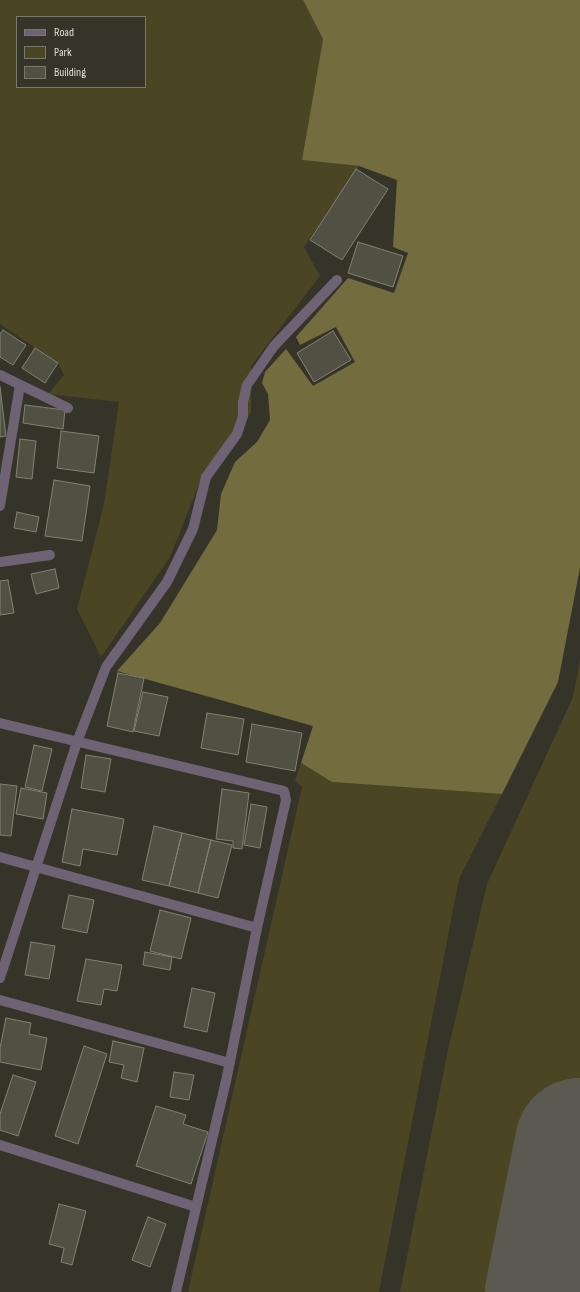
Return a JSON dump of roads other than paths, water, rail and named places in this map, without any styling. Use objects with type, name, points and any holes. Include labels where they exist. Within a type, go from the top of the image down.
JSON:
[{"type":"street","points":[[0,978],[35,866],[77,742],[106,667],[167,582],[180,556],[193,529],[206,477],[237,434],[243,416],[243,402],[247,385],[274,346],[337,280]]},
{"type":"street","points":[[0,375],[68,408]]},
{"type":"street","points":[[0,506],[20,384]]},
{"type":"street","points":[[0,562],[50,555]]},
{"type":"street","points":[[0,723],[284,791],[286,800],[257,928],[230,1063],[176,1292]]},
{"type":"street","points":[[0,857],[257,928]]},
{"type":"street","points":[[0,1000],[230,1063]]},
{"type":"street","points":[[0,1145],[196,1207]]}]
